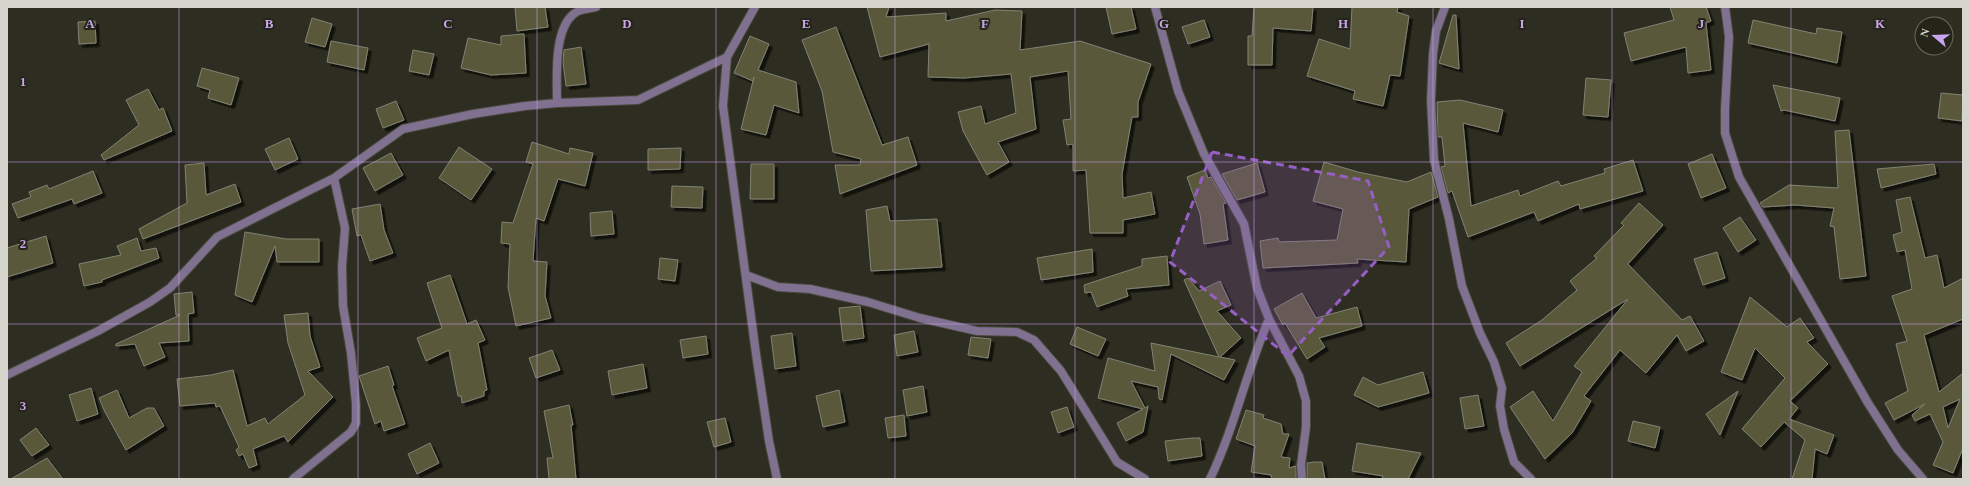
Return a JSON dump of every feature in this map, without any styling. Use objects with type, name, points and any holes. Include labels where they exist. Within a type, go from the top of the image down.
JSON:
[{"type":"street","points":[[557,103],[559,42],[563,29],[574,13],[596,7]]},
{"type":"street","points":[[755,7],[727,57],[723,106],[768,433],[777,479]]},
{"type":"street","points":[[1155,7],[1178,91],[1204,154],[1244,224],[1257,288],[1269,320],[1299,376],[1306,401],[1306,427],[1301,466],[1302,479]]},
{"type":"street","points":[[1445,7],[1436,31],[1432,54],[1431,101],[1434,160],[1450,219],[1462,286],[1480,333],[1494,362],[1502,388],[1500,406],[1504,429],[1514,462],[1531,479]]},
{"type":"street","points":[[1725,7],[1729,37],[1725,133],[1739,177],[1868,402],[1898,450],[1923,479]]},
{"type":"street","points":[[7,374],[98,331],[150,302],[170,288],[217,237],[334,178],[403,129],[473,114],[557,103],[638,100],[727,57]]},
{"type":"street","points":[[293,479],[351,432],[356,423],[356,404],[351,353],[343,306],[342,267],[345,228],[334,178]]},
{"type":"street","points":[[746,275],[778,287],[810,289],[868,302],[920,318],[978,331],[1017,332],[1034,340],[1061,371],[1117,462],[1145,479]]},
{"type":"street","points":[[1210,479],[1239,410],[1247,377],[1269,320]]},
{"type":"highlighted area","points":[[1212,152],[1368,181],[1389,247],[1288,356],[1170,262]]},
{"type":"building","points":[[515,7],[545,7],[548,27],[517,31]]},
{"type":"building","points":[[867,7],[889,7],[886,17],[946,13],[946,21],[995,10],[1022,11],[1020,50],[1080,41],[1151,64],[1138,102],[1138,117],[1132,117],[1122,174],[1123,198],[1151,192],[1155,214],[1123,220],[1123,233],[1090,233],[1086,170],[1073,171],[1073,144],[1067,145],[1063,120],[1071,119],[1068,71],[1030,77],[1036,129],[998,142],[1009,162],[987,175],[963,131],[958,112],[981,106],[985,124],[1016,113],[1011,74],[964,78],[928,77],[929,44],[880,57]]},
{"type":"building","points":[[1106,7],[1131,7],[1136,29],[1112,34]]},
{"type":"building","points":[[1254,7],[1313,7],[1311,31],[1273,28],[1272,65],[1248,65],[1248,36],[1252,36]]},
{"type":"building","points":[[1352,7],[1398,7],[1397,12],[1409,16],[1400,76],[1390,75],[1383,106],[1353,99],[1355,91],[1307,76],[1319,39],[1350,49]]},
{"type":"building","points":[[1670,7],[1706,7],[1711,21],[1706,23],[1711,70],[1688,73],[1686,47],[1631,61],[1624,33],[1674,20]]},
{"type":"building","points":[[1453,15],[1456,15],[1459,69],[1439,63]]},
{"type":"building","points":[[312,18],[332,24],[325,47],[305,42]]},
{"type":"building","points":[[1204,20],[1210,37],[1188,44],[1182,27]]},
{"type":"building","points":[[1753,20],[1816,34],[1817,28],[1842,32],[1837,63],[1748,43]]},
{"type":"building","points":[[95,21],[96,43],[79,44],[78,22]]},
{"type":"building","points":[[836,27],[882,145],[908,137],[917,165],[840,194],[835,165],[860,165],[861,159],[833,152],[822,91],[802,40]]},
{"type":"building","points":[[524,34],[526,73],[491,75],[461,68],[468,38],[501,45],[501,36]]},
{"type":"building","points":[[750,36],[769,44],[758,70],[796,82],[799,113],[774,105],[766,135],[741,129],[753,81],[734,73]]},
{"type":"building","points":[[331,41],[368,48],[364,70],[327,62]]},
{"type":"building","points":[[581,47],[586,84],[566,86],[563,62],[564,50]]},
{"type":"building","points":[[413,50],[434,54],[429,75],[409,71]]},
{"type":"building","points":[[202,68],[239,78],[231,105],[208,98],[210,90],[197,86]]},
{"type":"building","points":[[1586,78],[1611,80],[1608,117],[1583,115]]},
{"type":"building","points":[[1773,85],[1840,98],[1835,121],[1784,110],[1781,111]]},
{"type":"building","points":[[148,89],[159,110],[163,108],[172,131],[104,160],[101,155],[139,125],[126,100]]},
{"type":"building","points":[[1941,93],[1963,95],[1962,121],[1938,118]]},
{"type":"building","points":[[1460,100],[1503,110],[1498,132],[1463,123],[1471,206],[1518,190],[1520,196],[1558,181],[1561,186],[1605,173],[1604,169],[1633,160],[1643,191],[1580,209],[1579,204],[1538,221],[1534,212],[1468,237],[1452,191],[1448,193],[1441,167],[1445,166],[1442,137],[1438,137],[1437,102]]},
{"type":"building","points":[[396,101],[404,120],[383,128],[376,109]]},
{"type":"building","points":[[1849,130],[1866,276],[1840,279],[1834,227],[1830,226],[1834,208],[1795,205],[1763,207],[1760,203],[1789,185],[1838,188],[1835,131]]},
{"type":"building","points":[[289,138],[298,159],[275,170],[265,149]]},
{"type":"building","points":[[532,142],[569,154],[570,148],[593,153],[585,186],[558,179],[544,221],[536,218],[533,261],[547,262],[545,296],[551,318],[516,326],[508,287],[510,244],[501,243],[502,222],[513,223],[533,164],[526,162]]},
{"type":"building","points":[[459,147],[492,169],[471,200],[439,178]]},
{"type":"building","points":[[681,148],[680,169],[648,170],[648,149]]},
{"type":"building","points":[[391,153],[403,175],[375,191],[363,168]]},
{"type":"building","points":[[1712,154],[1726,188],[1701,198],[1688,164]]},
{"type":"building","points":[[1324,162],[1358,172],[1407,182],[1431,172],[1438,197],[1409,209],[1406,262],[1357,259],[1358,263],[1263,268],[1260,241],[1278,238],[1279,242],[1337,240],[1343,209],[1313,201]]},
{"type":"building","points":[[204,163],[206,195],[235,184],[241,202],[143,239],[139,229],[187,203],[185,165]]},
{"type":"building","points":[[1257,163],[1265,192],[1237,200],[1222,174]]},
{"type":"building","points":[[751,164],[774,164],[774,199],[750,199]]},
{"type":"building","points":[[1934,164],[1936,174],[1881,188],[1877,169]]},
{"type":"building","points":[[1205,170],[1208,178],[1211,177],[1226,203],[1223,204],[1228,240],[1204,244],[1200,214],[1187,177]]},
{"type":"building","points":[[93,171],[102,193],[74,204],[72,199],[18,218],[12,204],[31,197],[29,192],[47,185],[49,189]]},
{"type":"building","points":[[672,186],[703,187],[702,208],[671,207]]},
{"type":"building","points":[[1910,197],[1925,258],[1937,255],[1944,288],[1963,278],[1963,319],[1924,335],[1939,392],[1963,373],[1963,448],[1953,473],[1933,465],[1943,442],[1930,414],[1915,421],[1912,415],[1925,404],[1894,420],[1885,403],[1908,391],[1896,344],[1907,341],[1892,296],[1912,289],[1905,250],[1897,252],[1893,235],[1902,232],[1896,200]],"holes":[[[1960,399],[1948,428],[1943,407]]]},
{"type":"building","points":[[1639,203],[1663,225],[1628,264],[1682,320],[1690,316],[1704,341],[1686,351],[1677,335],[1646,373],[1620,350],[1584,396],[1591,401],[1572,433],[1545,459],[1510,407],[1533,391],[1553,421],[1582,372],[1574,366],[1628,299],[1520,366],[1506,343],[1542,320],[1577,290],[1570,281],[1597,258],[1594,256],[1624,225],[1621,223]]},
{"type":"building","points":[[380,204],[384,230],[393,253],[370,261],[361,235],[357,236],[352,209]]},
{"type":"building","points":[[887,206],[890,221],[937,219],[942,267],[871,271],[866,210]]},
{"type":"building","points":[[612,211],[614,234],[591,236],[590,213]]},
{"type":"building","points":[[1740,217],[1756,240],[1738,252],[1723,228]]},
{"type":"building","points":[[245,232],[286,239],[319,239],[319,262],[277,262],[275,246],[252,302],[235,295]]},
{"type":"building","points":[[46,236],[53,263],[7,277],[7,248]]},
{"type":"building","points":[[137,238],[141,251],[156,248],[159,258],[102,280],[102,282],[84,286],[79,264],[121,255],[117,246]]},
{"type":"building","points":[[1092,249],[1093,272],[1041,280],[1037,258]]},
{"type":"building","points":[[1717,252],[1725,278],[1703,285],[1694,259]]},
{"type":"building","points":[[1167,256],[1169,285],[1126,289],[1128,296],[1097,307],[1091,292],[1085,293],[1084,285],[1142,266],[1142,259]]},
{"type":"building","points":[[660,258],[678,260],[675,281],[658,279]]},
{"type":"building","points":[[450,275],[467,324],[476,320],[485,340],[478,343],[487,390],[484,391],[484,396],[462,403],[461,396],[458,396],[449,350],[426,361],[417,338],[442,328],[427,283]]},
{"type":"building","points":[[1188,278],[1199,291],[1220,281],[1231,305],[1217,311],[1241,338],[1220,357],[1235,360],[1224,380],[1171,354],[1162,400],[1159,399],[1158,387],[1131,381],[1145,408],[1148,406],[1143,432],[1126,441],[1117,423],[1143,409],[1098,398],[1108,358],[1155,371],[1151,343],[1219,357],[1184,280]]},
{"type":"building","points":[[192,292],[194,313],[188,314],[189,341],[159,343],[165,357],[144,366],[135,344],[116,346],[116,344],[180,315],[176,315],[174,294]]},
{"type":"building","points":[[1302,293],[1316,318],[1357,307],[1362,326],[1319,338],[1325,347],[1307,359],[1285,323],[1283,325],[1274,309]]},
{"type":"building","points":[[1750,297],[1787,327],[1800,318],[1814,338],[1807,342],[1828,364],[1790,401],[1798,408],[1789,419],[1834,435],[1827,454],[1815,449],[1812,479],[1792,479],[1805,440],[1784,422],[1761,447],[1742,429],[1785,378],[1755,348],[1742,380],[1721,372]]},
{"type":"building","points":[[860,306],[864,338],[843,341],[839,308]]},
{"type":"building","points":[[308,313],[310,336],[320,367],[308,371],[333,397],[288,442],[284,436],[253,449],[257,465],[249,468],[243,454],[239,456],[236,450],[239,447],[220,406],[216,407],[215,403],[180,406],[177,379],[211,375],[233,370],[247,426],[265,418],[268,424],[305,395],[288,343],[284,315]]},
{"type":"building","points":[[1077,327],[1106,339],[1098,356],[1070,344]]},
{"type":"building","points":[[914,331],[918,352],[897,356],[894,335]]},
{"type":"building","points":[[792,333],[796,366],[775,369],[771,336]]},
{"type":"building","points":[[706,336],[708,354],[683,358],[680,340]]},
{"type":"building","points":[[971,337],[991,339],[988,358],[968,355]]},
{"type":"building","points":[[552,350],[560,370],[536,378],[529,358]]},
{"type":"building","points":[[643,364],[647,388],[612,395],[608,371]]},
{"type":"building","points":[[388,366],[394,385],[392,386],[405,424],[384,431],[381,421],[375,424],[359,376]]},
{"type":"building","points":[[1423,372],[1429,393],[1378,407],[1354,395],[1363,377],[1378,385]]},
{"type":"building","points":[[923,386],[927,412],[907,416],[903,390]]},
{"type":"building","points":[[91,388],[98,414],[77,421],[69,395]]},
{"type":"building","points":[[117,390],[129,418],[147,408],[154,408],[164,426],[126,450],[99,398]]},
{"type":"building","points":[[839,390],[845,422],[823,427],[816,396]]},
{"type":"building","points":[[1738,391],[1720,435],[1706,414]]},
{"type":"building","points":[[1478,395],[1484,426],[1465,429],[1460,398]]},
{"type":"building","points":[[569,405],[573,425],[571,425],[576,479],[549,479],[547,458],[553,458],[544,411]]},
{"type":"building","points":[[1067,407],[1074,427],[1058,433],[1051,412]]},
{"type":"building","points":[[1246,410],[1264,415],[1263,418],[1281,424],[1283,434],[1289,434],[1281,457],[1290,458],[1289,468],[1296,466],[1296,479],[1272,479],[1271,475],[1251,472],[1255,446],[1236,439]]},
{"type":"building","points":[[904,415],[906,436],[888,438],[885,418]]},
{"type":"building","points":[[725,418],[731,442],[714,447],[707,422]]},
{"type":"building","points":[[1633,421],[1660,427],[1655,448],[1628,441]]},
{"type":"building","points":[[36,428],[49,445],[32,456],[20,440]]},
{"type":"building","points":[[1200,438],[1202,456],[1168,461],[1165,441]]},
{"type":"building","points":[[430,443],[439,463],[417,474],[408,454]]},
{"type":"building","points":[[1357,443],[1421,453],[1408,479],[1382,479],[1383,476],[1352,471]]},
{"type":"building","points":[[47,458],[63,479],[11,479]]},
{"type":"building","points":[[1322,462],[1325,479],[1307,479],[1307,463]]}]
